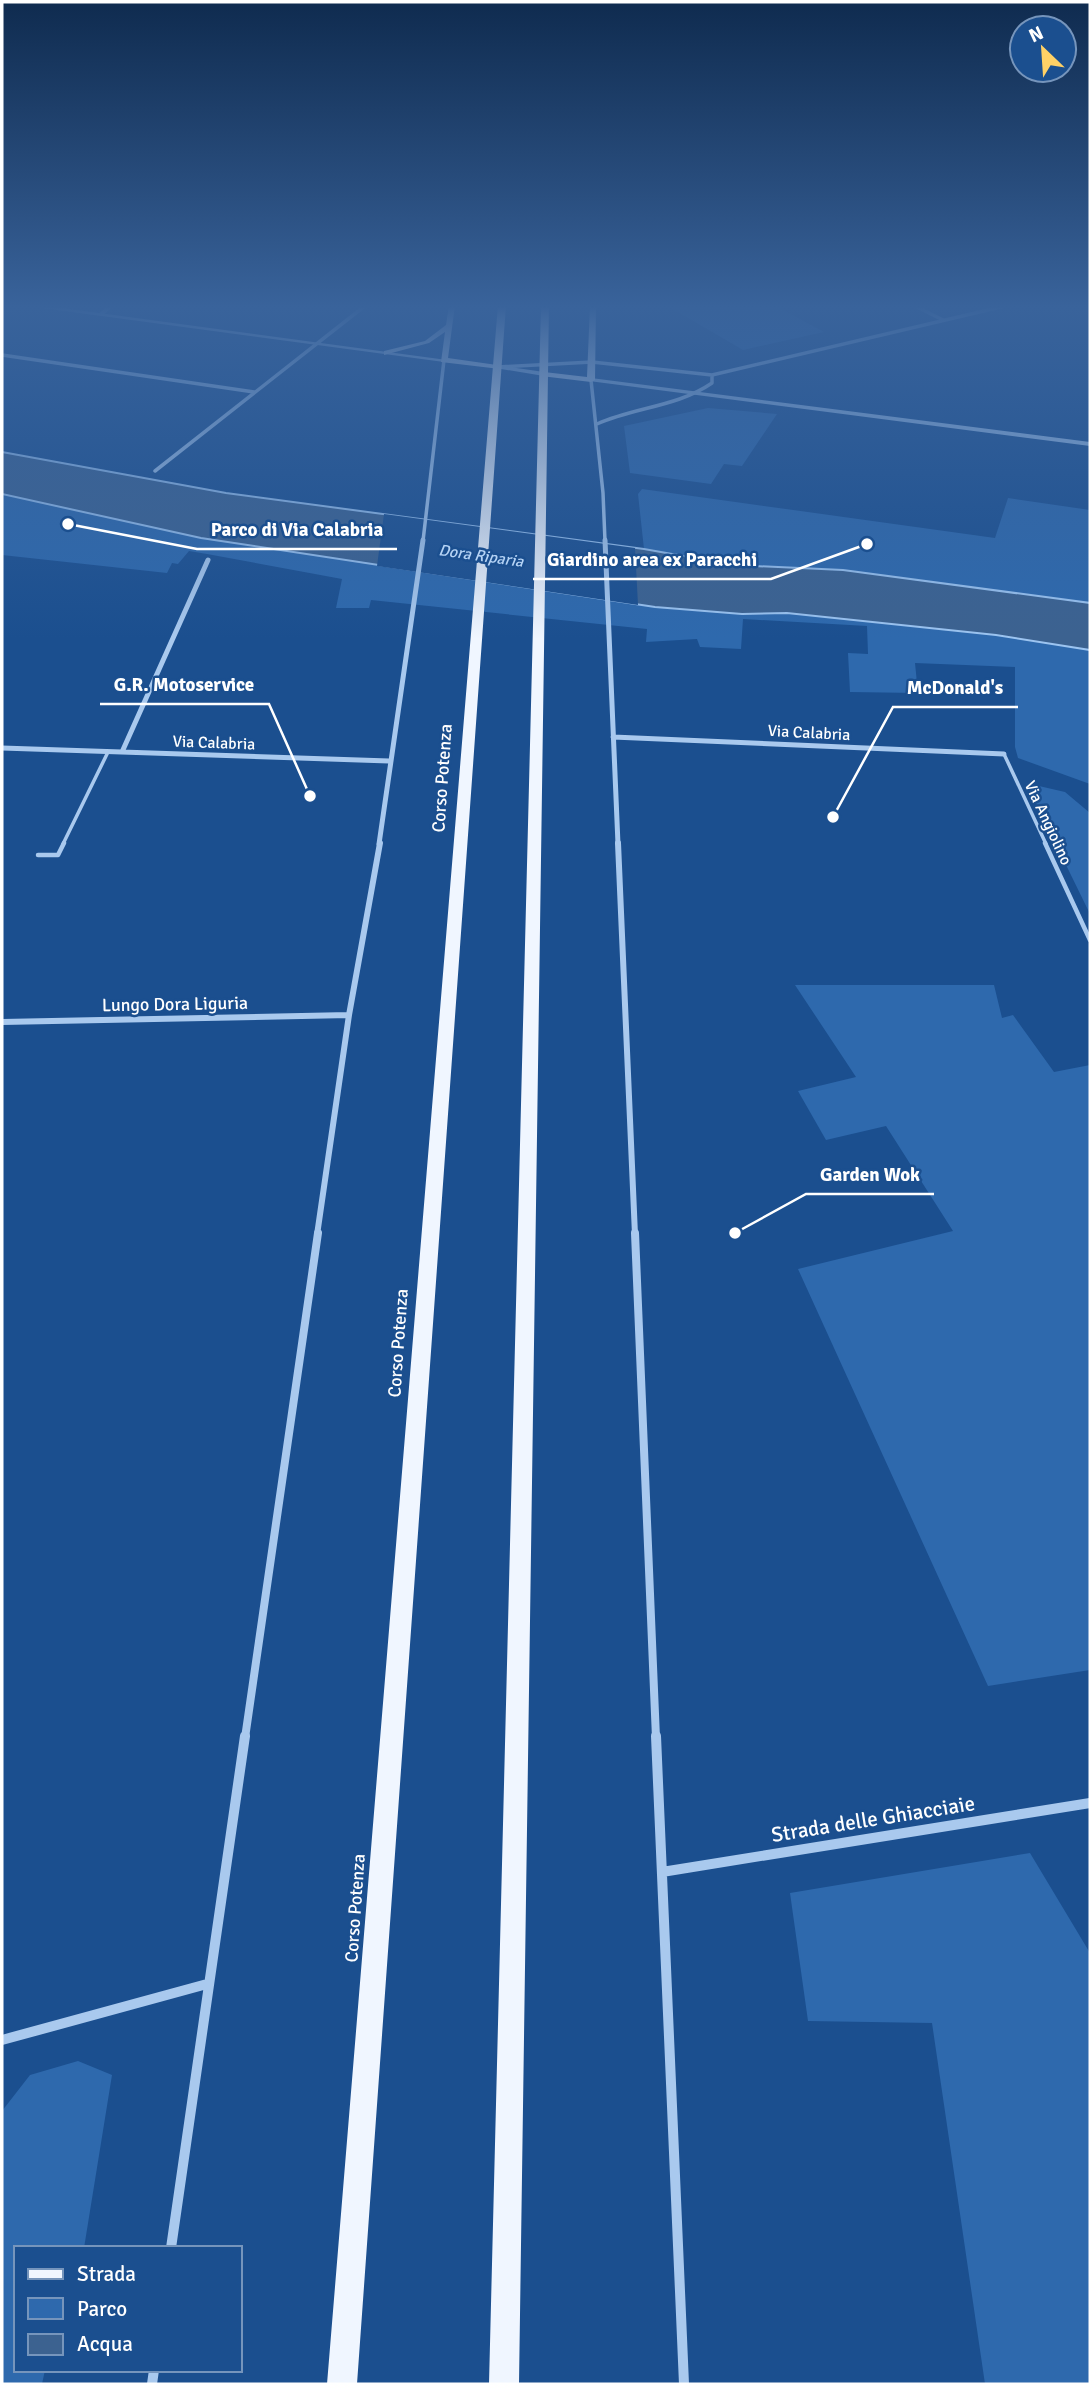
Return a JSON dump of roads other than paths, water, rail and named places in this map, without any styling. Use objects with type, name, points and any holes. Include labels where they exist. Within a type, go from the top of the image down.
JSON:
[{"type":"main road","name":"Corso Potenza","points":[[342,2384],[493,416]]},
{"type":"main road","points":[[504,2384],[543,416]]},
{"type":"street","points":[[155,471],[223,416]]},
{"type":"street","points":[[171,2246],[349,1014],[377,862],[438,416]]},
{"type":"street","points":[[596,416],[603,493],[684,2384]]},
{"type":"street","points":[[597,424],[612,416]]},
{"type":"street","points":[[868,416],[1090,444]]},
{"type":"street","points":[[122,752],[208,560]]},
{"type":"street","name":"Via Calabria","points":[[613,737],[1004,754]]},
{"type":"street","name":"Via Calabria","points":[[2,748],[389,761]]},
{"type":"street","name":"Lungo Dora Liguria","points":[[2,1023],[349,1014]]},
{"type":"street","name":"Strada delle Ghiacciaie","points":[[662,1872],[1090,1803]]},
{"type":"street","points":[[2,2040],[207,1984]]},
{"type":"lane","points":[[38,855],[58,855],[108,751]]},
{"type":"lane","name":"Via Angiolino","points":[[1004,754],[1090,940]]},
{"type":"water","name":"Dora Riparia","points":[[2,452],[226,493],[644,549],[734,565],[843,570],[1090,603],[1090,650],[996,635],[787,613],[742,614],[655,607],[201,538],[2,494]]},
{"type":"place","name":"Parco di Via Calabria","points":[[68,524]]},
{"type":"place","name":"Giardino area ex Paracchi","points":[[867,544]]},
{"type":"place","name":"G.R. Motoservice","points":[[310,796]]},
{"type":"place","name":"McDonald's","points":[[833,817]]},
{"type":"place","name":"Garden Wok","points":[[735,1233]]}]
